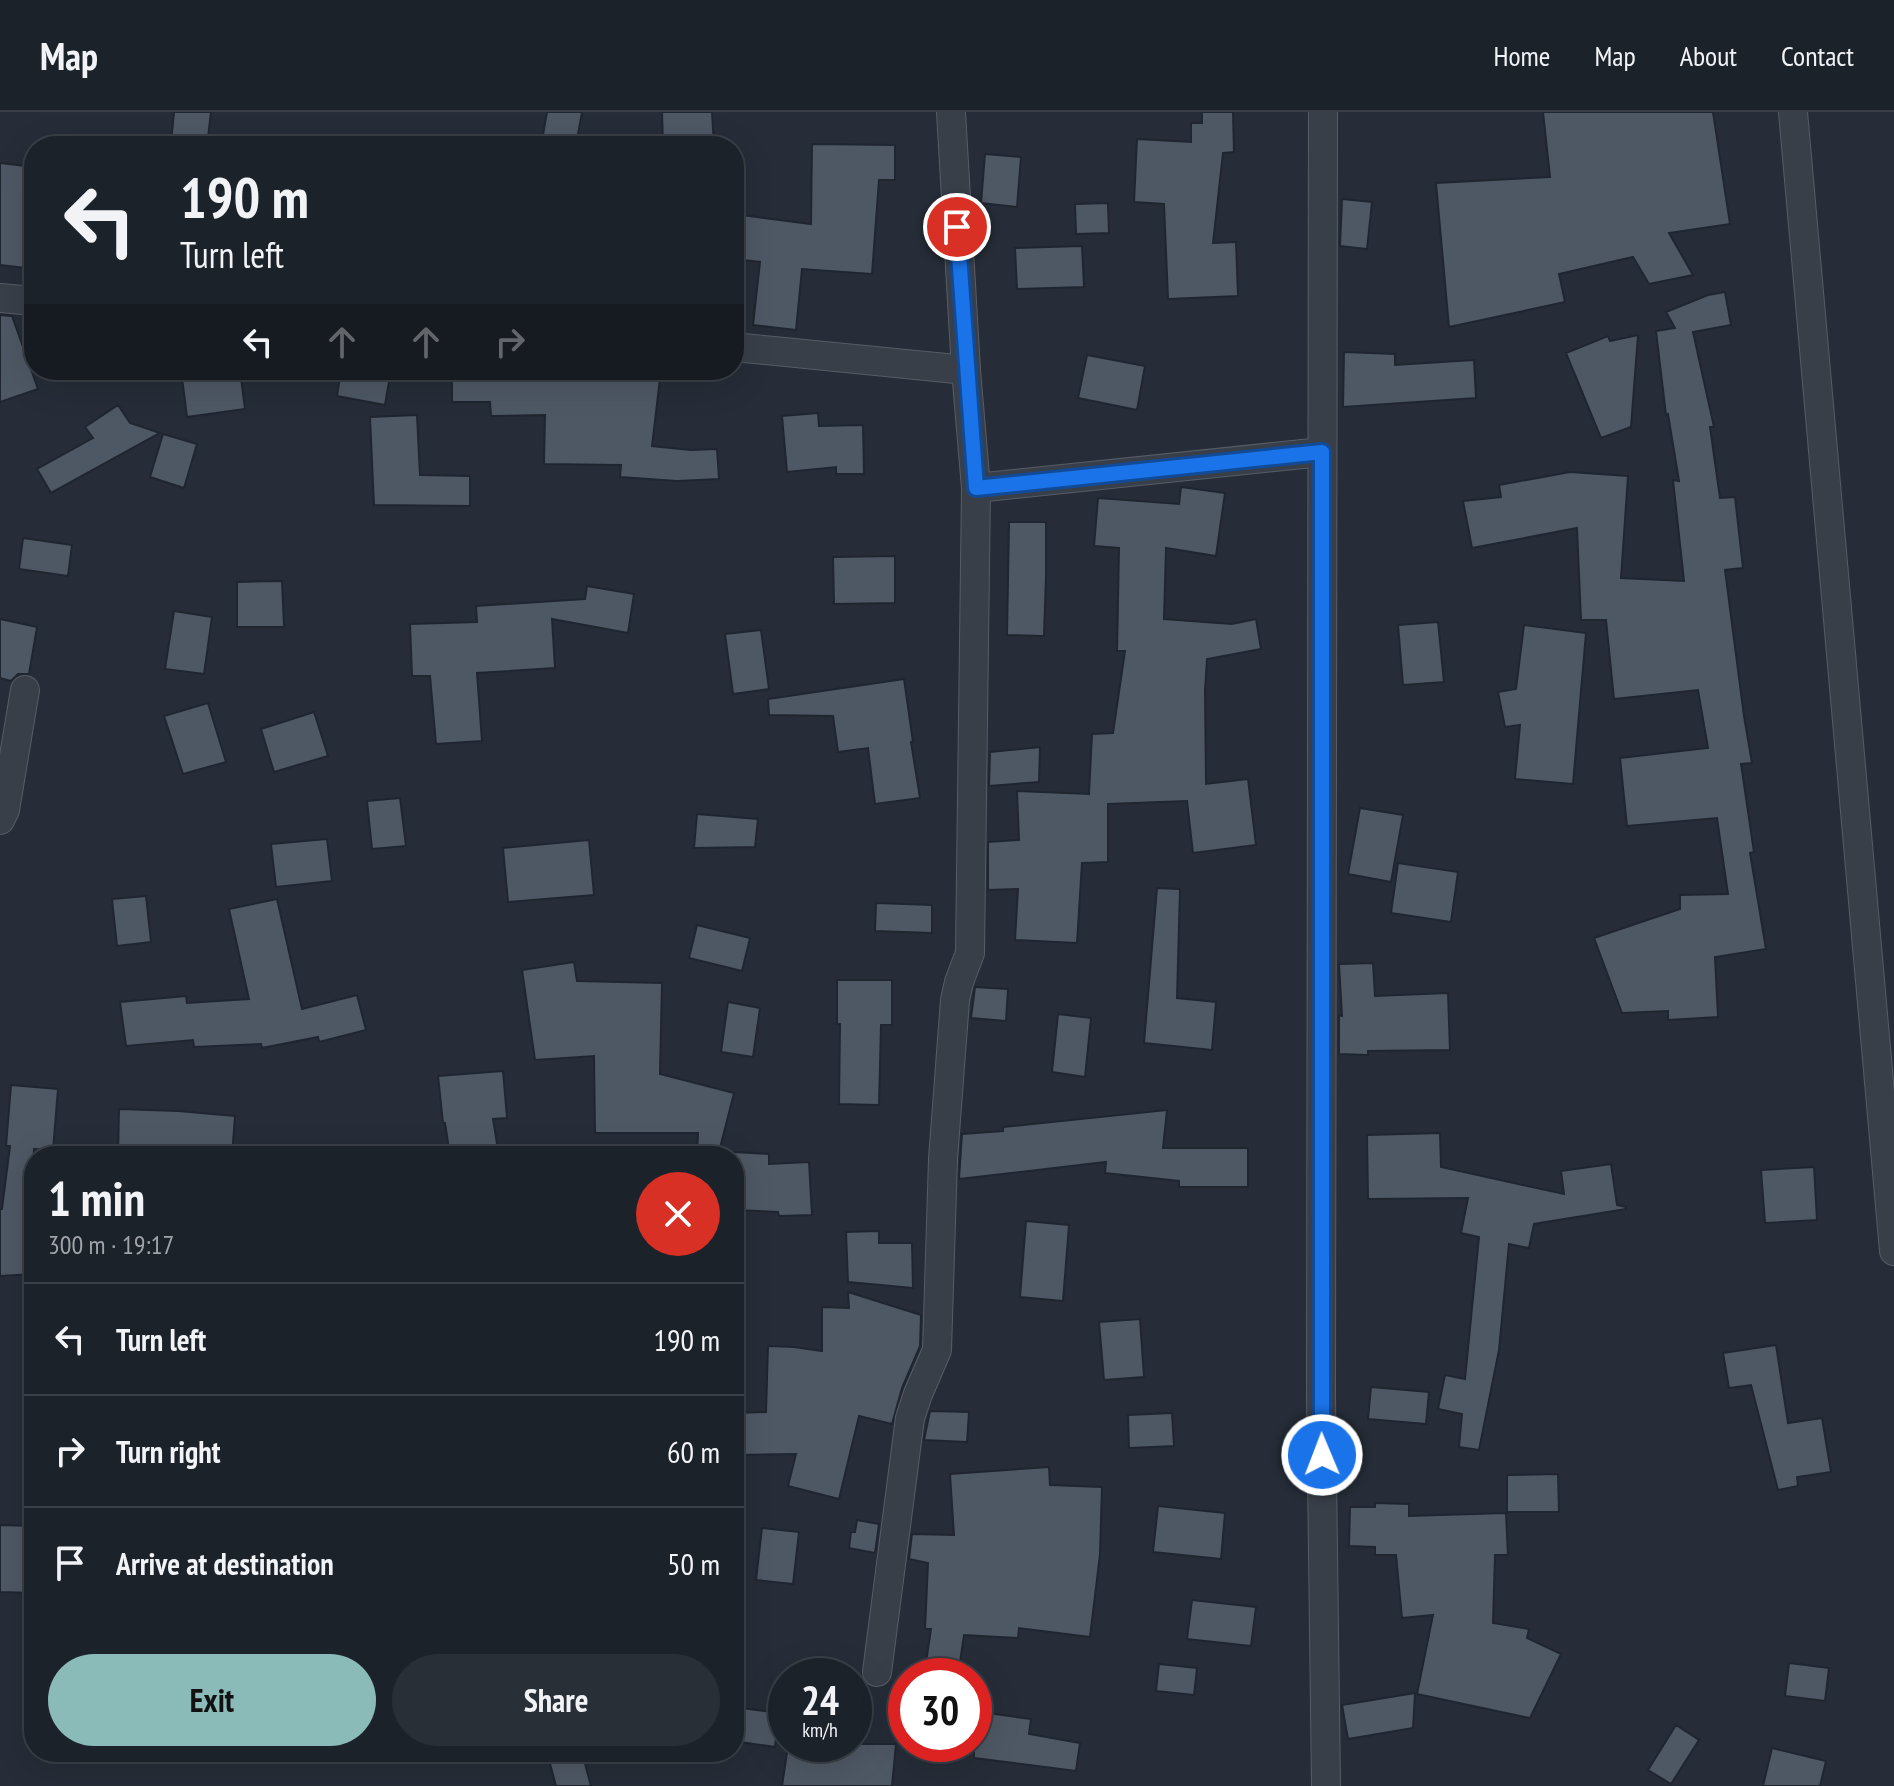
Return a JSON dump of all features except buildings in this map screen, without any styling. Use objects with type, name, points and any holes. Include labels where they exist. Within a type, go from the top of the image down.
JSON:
[{"type":"street","points":[[877,1672],[910,1418],[937,1350],[943,1159],[955,1000],[970,953],[976,488],[951,112]]},
{"type":"street","points":[[1323,112],[1321,1410],[1326,1786]]},
{"type":"street","points":[[1793,112],[1894,1251]]},
{"type":"street","points":[[0,298],[24,300]]},
{"type":"street","points":[[744,348],[966,370]]},
{"type":"street","points":[[976,488],[1322,452]]},
{"type":"street","points":[[0,820],[5,810],[25,690]]},
{"type":"route","points":[[957,227],[976,488],[1322,452],[1322,1455]]}]
